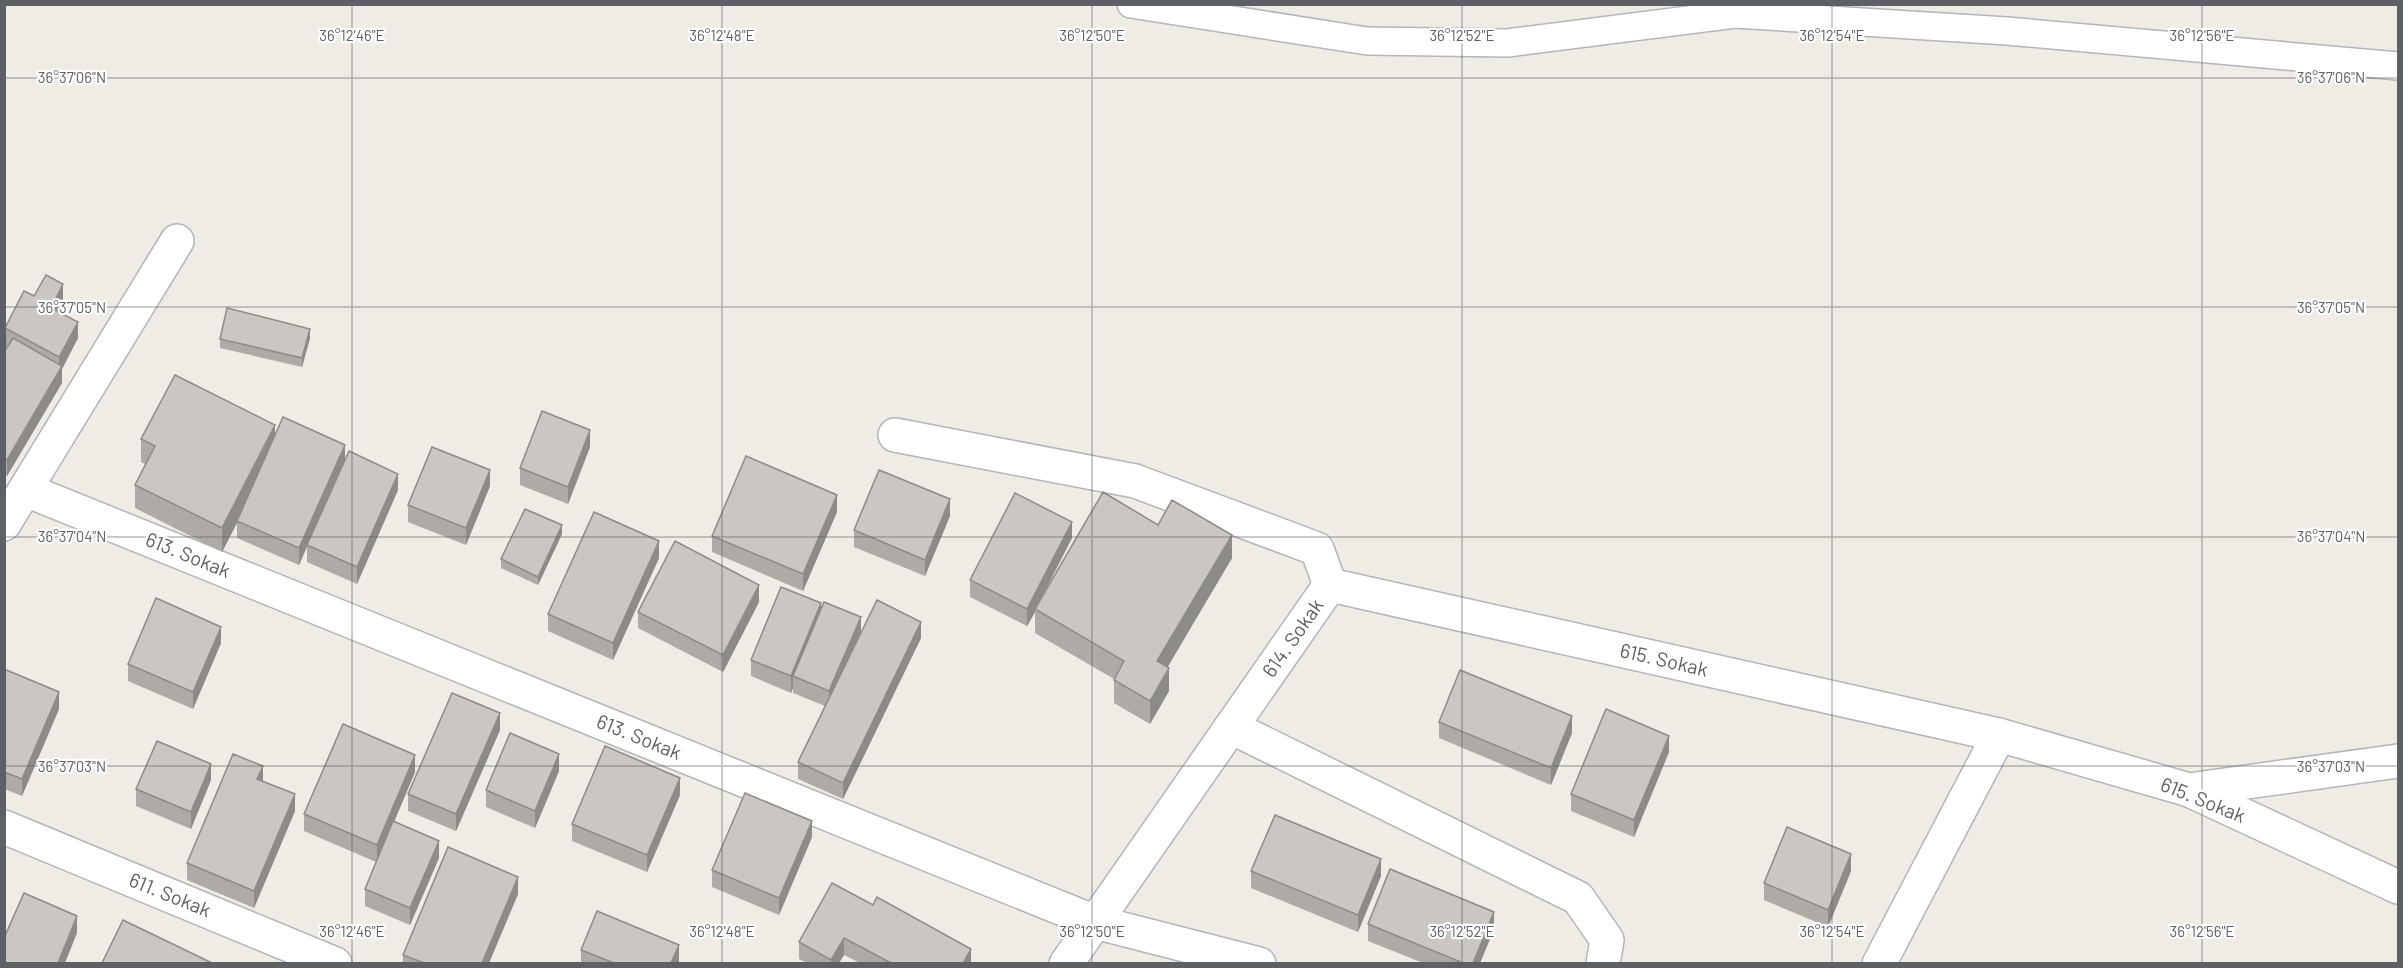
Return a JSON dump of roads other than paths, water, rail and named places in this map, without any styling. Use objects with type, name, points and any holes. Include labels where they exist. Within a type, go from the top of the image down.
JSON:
[{"type":"street","points":[[4,524],[177,241]]},
{"type":"street","name":"614. Sokak","points":[[895,435],[1135,481],[1317,549],[1330,585],[1066,963]]},
{"type":"street","name":"613. Sokak","points":[[26,490],[1095,922],[1259,963]]},
{"type":"street","name":"615. Sokak","points":[[1330,585],[1999,735],[2189,790],[2398,887]]},
{"type":"street","points":[[1231,727],[1578,898],[1607,940],[1603,963]]},
{"type":"street","points":[[1879,963],[1999,735]]},
{"type":"street","points":[[2189,790],[2398,761]]},
{"type":"street","name":"611. Sokak","points":[[4,827],[335,963]]},
{"type":"lane","points":[[1131,4],[1367,41],[1507,43],[1735,14],[2007,31],[2398,66]]}]
